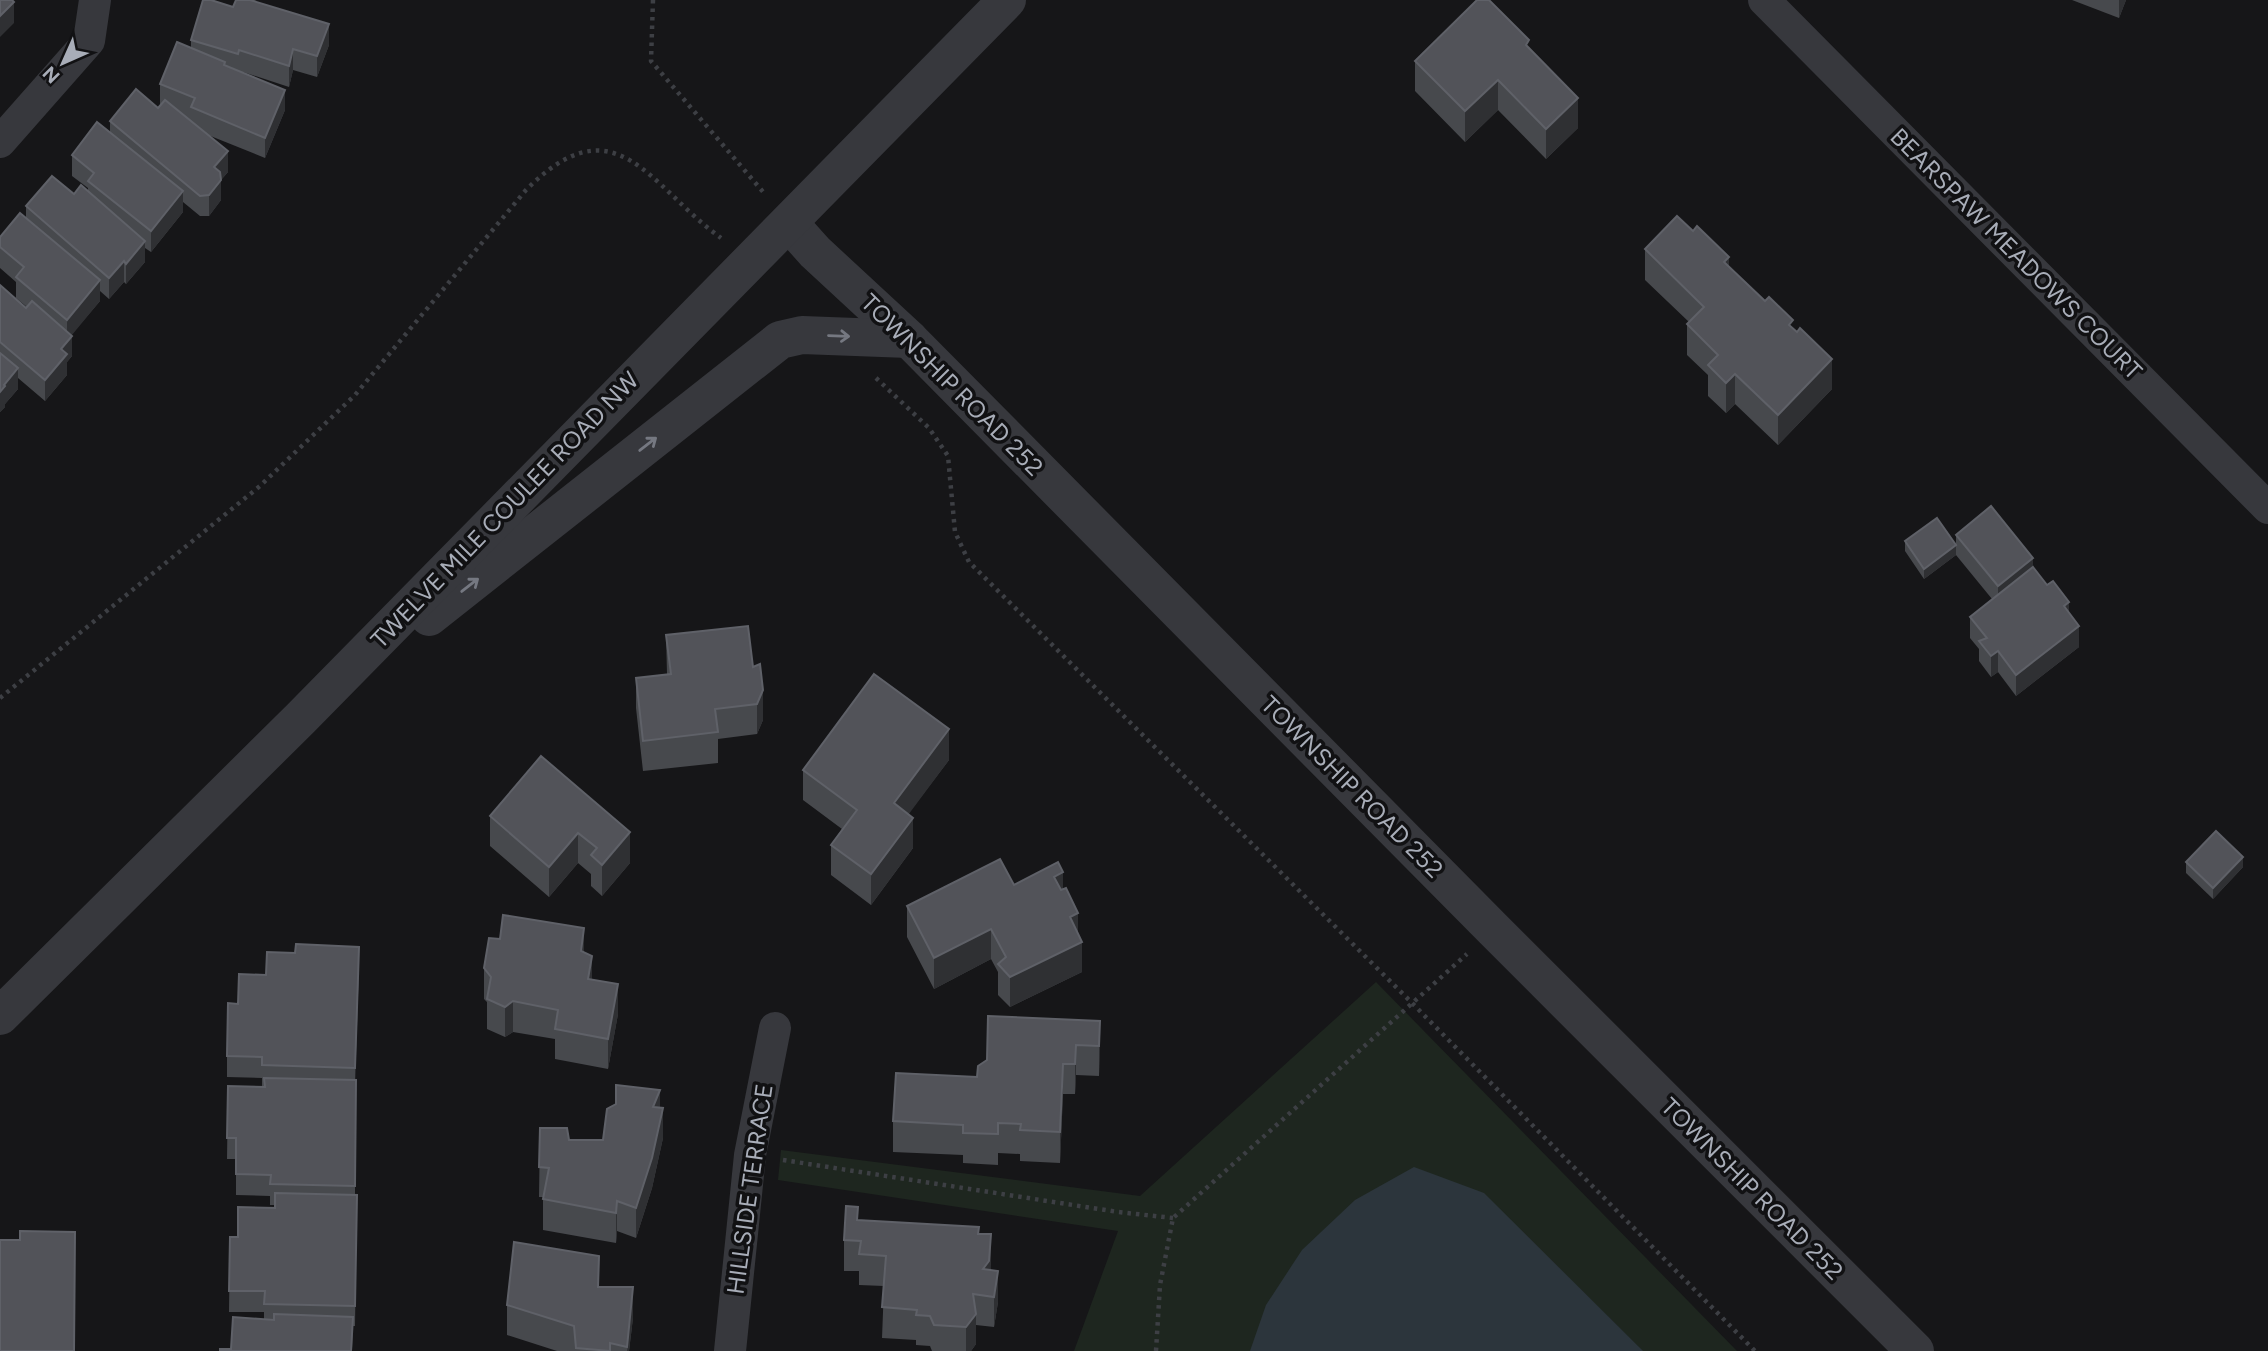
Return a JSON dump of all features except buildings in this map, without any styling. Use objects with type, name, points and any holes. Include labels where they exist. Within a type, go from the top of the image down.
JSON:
[{"type":"street","points":[[0,142],[89,41],[95,0]]},
{"type":"street","name":"TWELVE MILE COULEE ROAD NW","points":[[0,1016],[301,718],[1007,0]]},
{"type":"street","name":"BEARSPAW MEADOWS COURT","points":[[1764,0],[2268,508]]},
{"type":"street","name":"TOWNSHIP ROAD 252","points":[[789,223],[815,252],[909,339],[1915,1351]]},
{"type":"street","points":[[301,718],[780,340],[802,335],[909,339]]},
{"type":"street","name":"HILLSIDE TERRACE","points":[[730,1351],[750,1155],[775,1028]]},
{"type":"path","points":[[653,0],[651,61],[789,223]]},
{"type":"path","points":[[0,698],[260,486],[355,396],[526,190],[543,173],[566,159],[584,152],[604,150],[626,158],[646,170],[706,227],[751,259]]},
{"type":"path","points":[[929,428],[948,456],[955,532],[969,562],[1413,1004],[1755,1351]]},
{"type":"path","points":[[1157,1351],[1160,1286],[1173,1218],[1493,929]]},
{"type":"path","points":[[750,1155],[1118,1212],[1173,1218]]},
{"type":"shaded area","points":[[1376,982],[1737,1351],[1074,1351],[1118,1231],[778,1180],[781,1150],[1140,1196]]},
{"type":"shaded area","points":[[1414,1167],[1484,1193],[1643,1351],[1250,1351],[1266,1305],[1302,1250],[1355,1200]]}]
